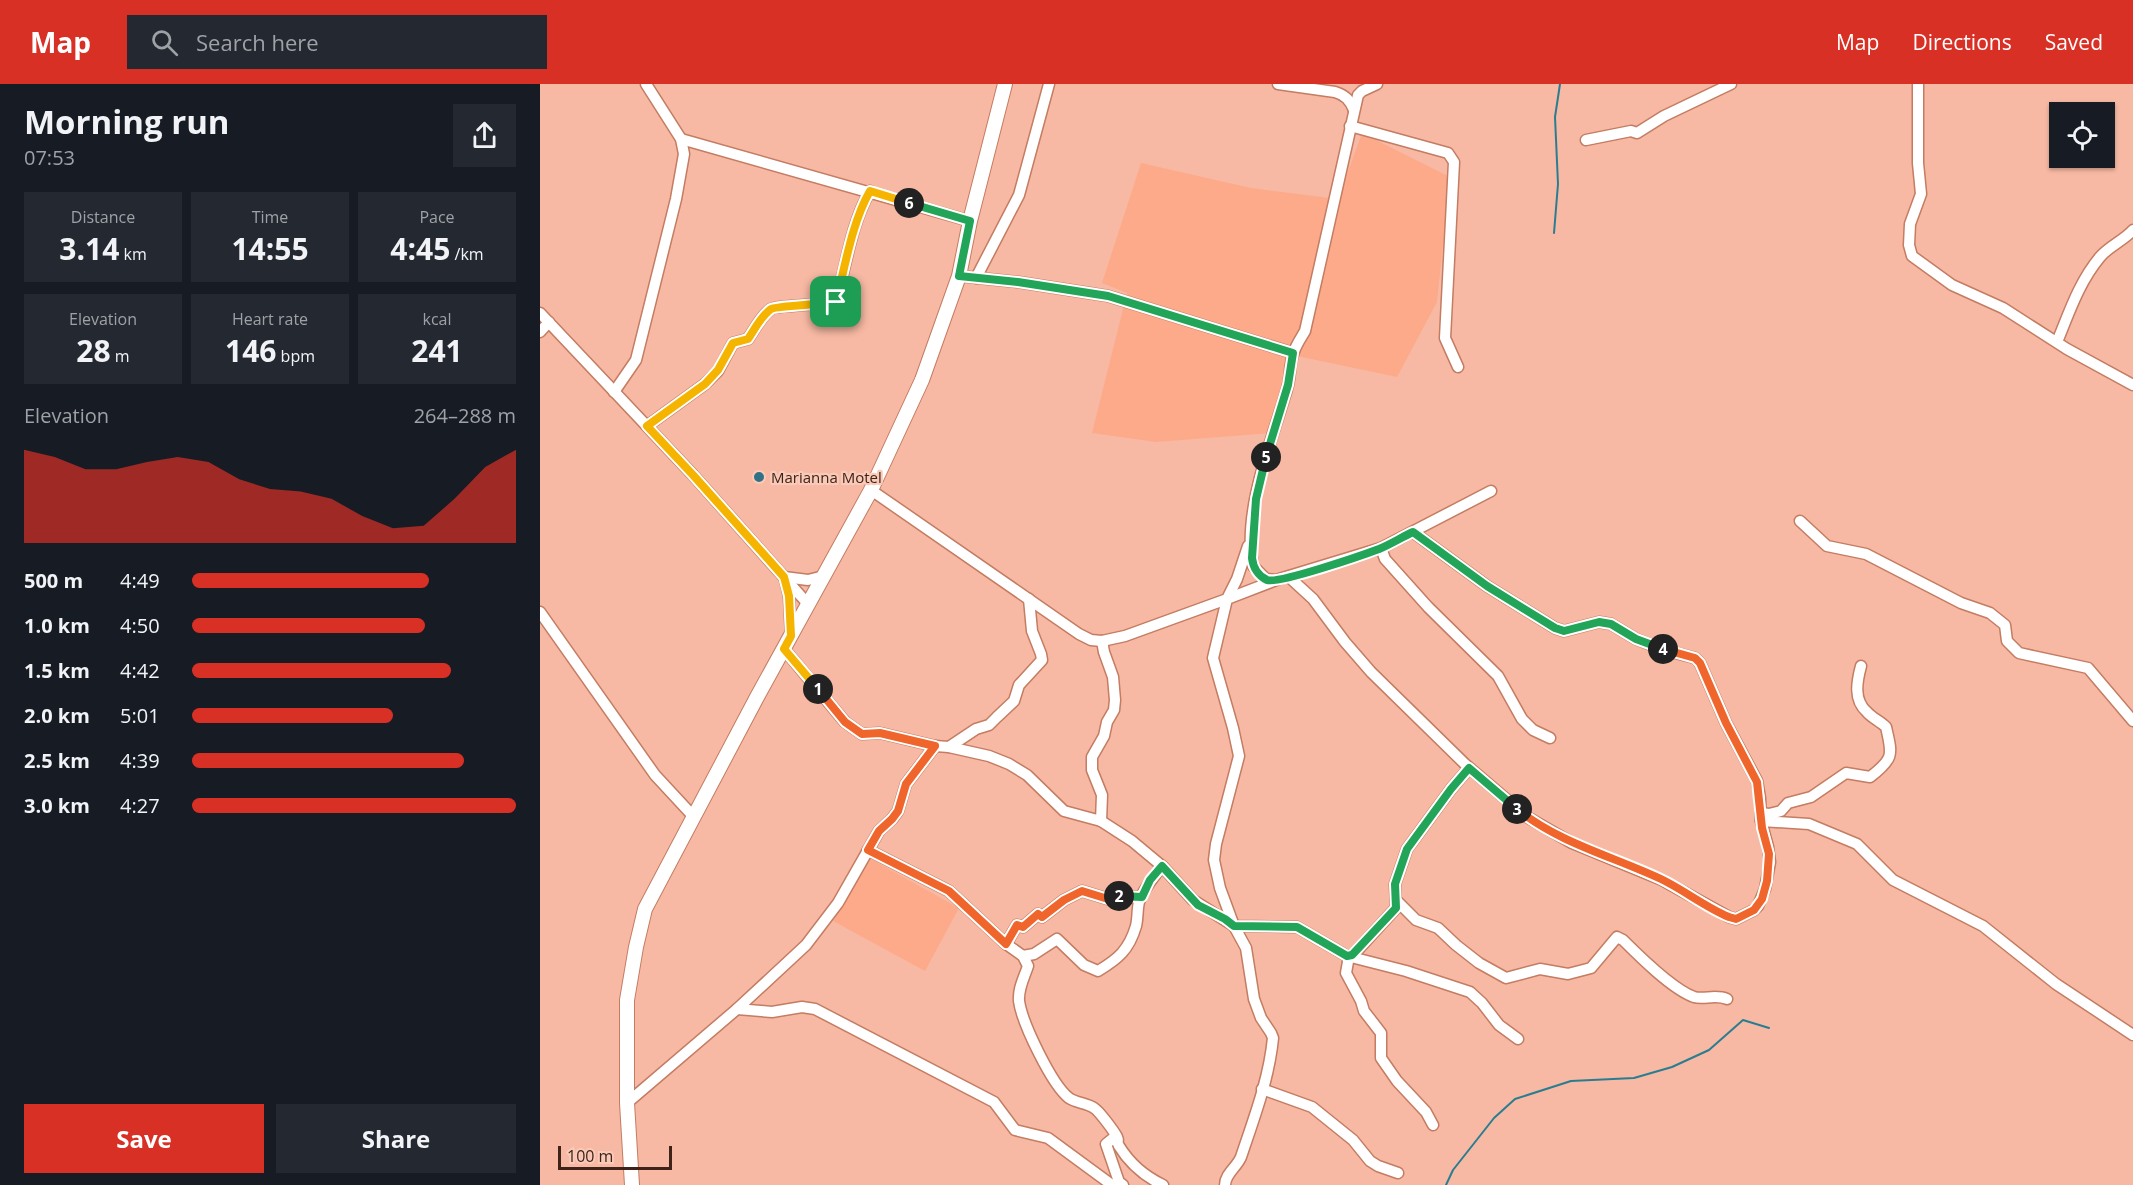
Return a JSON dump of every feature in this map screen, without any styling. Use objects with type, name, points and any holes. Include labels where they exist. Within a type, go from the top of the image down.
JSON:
[{"type":"main road","points":[[632,1185],[627,1103],[627,1000],[645,909],[693,816],[871,490],[922,380],[959,276],[970,221],[1005,84]]},
{"type":"street","points":[[614,392],[636,360],[676,199],[684,154],[681,139],[646,84]]},
{"type":"street","points":[[976,278],[1018,195],[1049,84]]},
{"type":"street","points":[[1278,84],[1335,92],[1343,95],[1354,110]]},
{"type":"street","points":[[1225,1185],[1227,1177],[1241,1158],[1260,1104],[1273,1038],[1261,1018],[1254,999],[1245,948],[1220,888],[1214,860],[1239,756],[1213,658],[1223,609],[1243,563],[1252,531],[1256,499],[1267,453],[1288,385],[1293,353],[1305,331],[1354,110],[1359,93],[1377,84]]},
{"type":"street","points":[[1586,140],[1631,131],[1637,133],[1664,116],[1731,84]]},
{"type":"street","points":[[1918,84],[1918,163],[1921,194],[1910,224],[1910,253],[1942,280],[2003,308],[2133,385]]},
{"type":"street","points":[[1350,126],[1448,153],[1454,162],[1445,338],[1458,367]]},
{"type":"street","points":[[681,139],[970,221]]},
{"type":"street","points":[[684,154],[698,145]]},
{"type":"street","points":[[647,426],[705,384],[718,370],[733,343],[748,339],[764,315],[774,307],[814,306],[836,302],[855,228],[864,201],[870,191]]},
{"type":"street","points":[[2057,342],[2084,281],[2099,257],[2133,230]]},
{"type":"street","points":[[959,276],[1018,282],[1108,296],[1293,353]]},
{"type":"street","points":[[540,313],[693,475],[808,604]]},
{"type":"street","points":[[540,332],[549,322]]},
{"type":"street","points":[[871,490],[1079,634],[1091,640],[1102,641],[1125,636],[1284,578],[1381,548],[1491,491]]},
{"type":"street","points":[[1800,521],[1827,546],[1866,554],[1961,603],[1990,614],[2005,625],[2007,641],[2019,653],[2088,668],[2133,721]]},
{"type":"street","points":[[1252,531],[1253,566],[1266,579],[1284,578],[1313,599],[1371,672],[1469,768],[1527,817],[1572,843],[1662,880],[1711,909],[1736,919],[1754,910],[1762,899],[1765,889],[1769,854],[1761,817],[1757,782],[1726,723],[1700,663],[1695,658],[1664,650],[1636,639],[1611,624],[1599,622],[1564,631],[1555,628],[1487,586],[1413,532]]},
{"type":"street","points":[[1381,548],[1385,559],[1428,607],[1498,676],[1522,719],[1533,730],[1550,738]]},
{"type":"street","points":[[784,577],[808,580],[824,576]]},
{"type":"street","points":[[784,577],[789,596],[788,643],[845,722],[862,734],[880,733],[935,746],[949,747],[989,756],[1009,764],[1027,775],[1064,810],[1101,821],[1132,841],[1162,866],[1198,905],[1234,926],[1297,927],[1349,956],[1406,971],[1470,992],[1499,1025],[1518,1039]]},
{"type":"street","points":[[949,747],[976,729],[992,722],[1014,700],[1019,685],[1042,660],[1032,631],[1029,599]]},
{"type":"street","points":[[540,612],[655,775],[693,816]]},
{"type":"street","points":[[1101,821],[1102,795],[1092,770],[1092,757],[1104,736],[1107,722],[1114,710],[1115,700],[1113,677],[1102,641]]},
{"type":"street","points":[[1761,817],[1778,812],[1788,803],[1812,796],[1846,773],[1871,776],[1887,761],[1892,750],[1886,727],[1866,712],[1857,688],[1856,683],[1861,666]]},
{"type":"street","points":[[627,1103],[737,1009],[806,945],[838,903],[879,831],[898,811],[906,784],[935,746]]},
{"type":"street","points":[[1349,956],[1354,954],[1396,908],[1395,884],[1407,849],[1469,768]]},
{"type":"street","points":[[1761,817],[1809,824],[1857,844],[1893,880],[1983,926],[2056,984],[2133,1035]]},
{"type":"street","points":[[868,850],[949,891],[1006,944],[1023,956],[1028,966],[1021,982],[1019,1002],[1026,1026],[1043,1063],[1063,1093],[1070,1099],[1094,1107],[1138,1170],[1163,1185]]},
{"type":"street","points":[[1023,956],[1034,954],[1057,939],[1084,965],[1098,971],[1111,964],[1123,954],[1136,926],[1142,897],[1150,880],[1162,866]]},
{"type":"street","points":[[1006,944],[1017,925],[1023,927],[1038,914],[1042,917],[1064,900],[1082,891],[1108,899],[1116,896],[1142,897]]},
{"type":"street","points":[[1396,900],[1416,920],[1438,928],[1479,963],[1506,978],[1540,969],[1568,974],[1591,968],[1617,937],[1661,976],[1693,996],[1727,999]]},
{"type":"street","points":[[1349,956],[1347,973],[1362,1001],[1364,1011],[1381,1033],[1381,1058],[1397,1081],[1426,1112],[1433,1125]]},
{"type":"street","points":[[737,1009],[772,1012],[802,1007],[814,1009],[994,1102],[1015,1130],[1048,1138],[1072,1158],[1112,1185]]},
{"type":"street","points":[[1262,1089],[1312,1107],[1353,1140],[1370,1161],[1398,1173]]},
{"type":"street","points":[[1116,1136],[1106,1144],[1119,1182],[1123,1185]]},
{"type":"shaded area","points":[[1362,133],[1450,177],[1437,302],[1397,377],[1292,355],[1271,433],[1156,442],[1092,433],[1127,293],[1102,283],[1141,163],[1251,188],[1338,199]]},
{"type":"shaded area","points":[[869,858],[959,908],[925,971],[833,921]]},
{"type":"waterway","points":[[1554,233],[1558,184],[1555,117],[1560,84]]},
{"type":"waterway","points":[[1446,1185],[1453,1170],[1494,1118],[1515,1099],[1571,1081],[1634,1078],[1672,1067],[1709,1050],[1743,1020],[1769,1028]]},
{"type":"place","name":"Marianna Motel","points":[[759,477]]},
{"type":"route","points":[[870,191],[970,221],[959,276],[1018,282],[1108,296],[1293,353],[1288,385],[1267,453],[1256,499],[1252,531],[1252,558],[1253,566],[1259,574],[1270,581],[1289,577],[1381,548],[1413,532],[1487,586],[1555,628],[1564,631],[1599,622],[1611,624],[1636,639],[1664,650],[1695,658],[1700,663],[1726,723],[1757,782],[1761,821],[1770,862],[1765,889],[1758,906],[1736,919],[1729,917],[1646,872],[1572,843],[1527,817],[1469,768],[1407,849],[1395,884],[1396,908],[1352,955],[1347,956],[1297,927],[1234,926],[1198,905],[1162,866],[1150,880],[1142,897],[1116,896],[1108,899],[1082,891],[1053,907],[1042,917],[1038,914],[1023,927],[1017,925],[1006,944],[949,891],[868,850],[879,831],[898,811],[906,784],[935,746],[880,733],[862,734],[845,722],[784,649],[791,636],[789,596],[784,577],[647,426],[705,384],[718,370],[733,343],[748,339],[764,315],[774,307],[814,306],[836,302],[855,228],[864,201],[870,191]]}]
